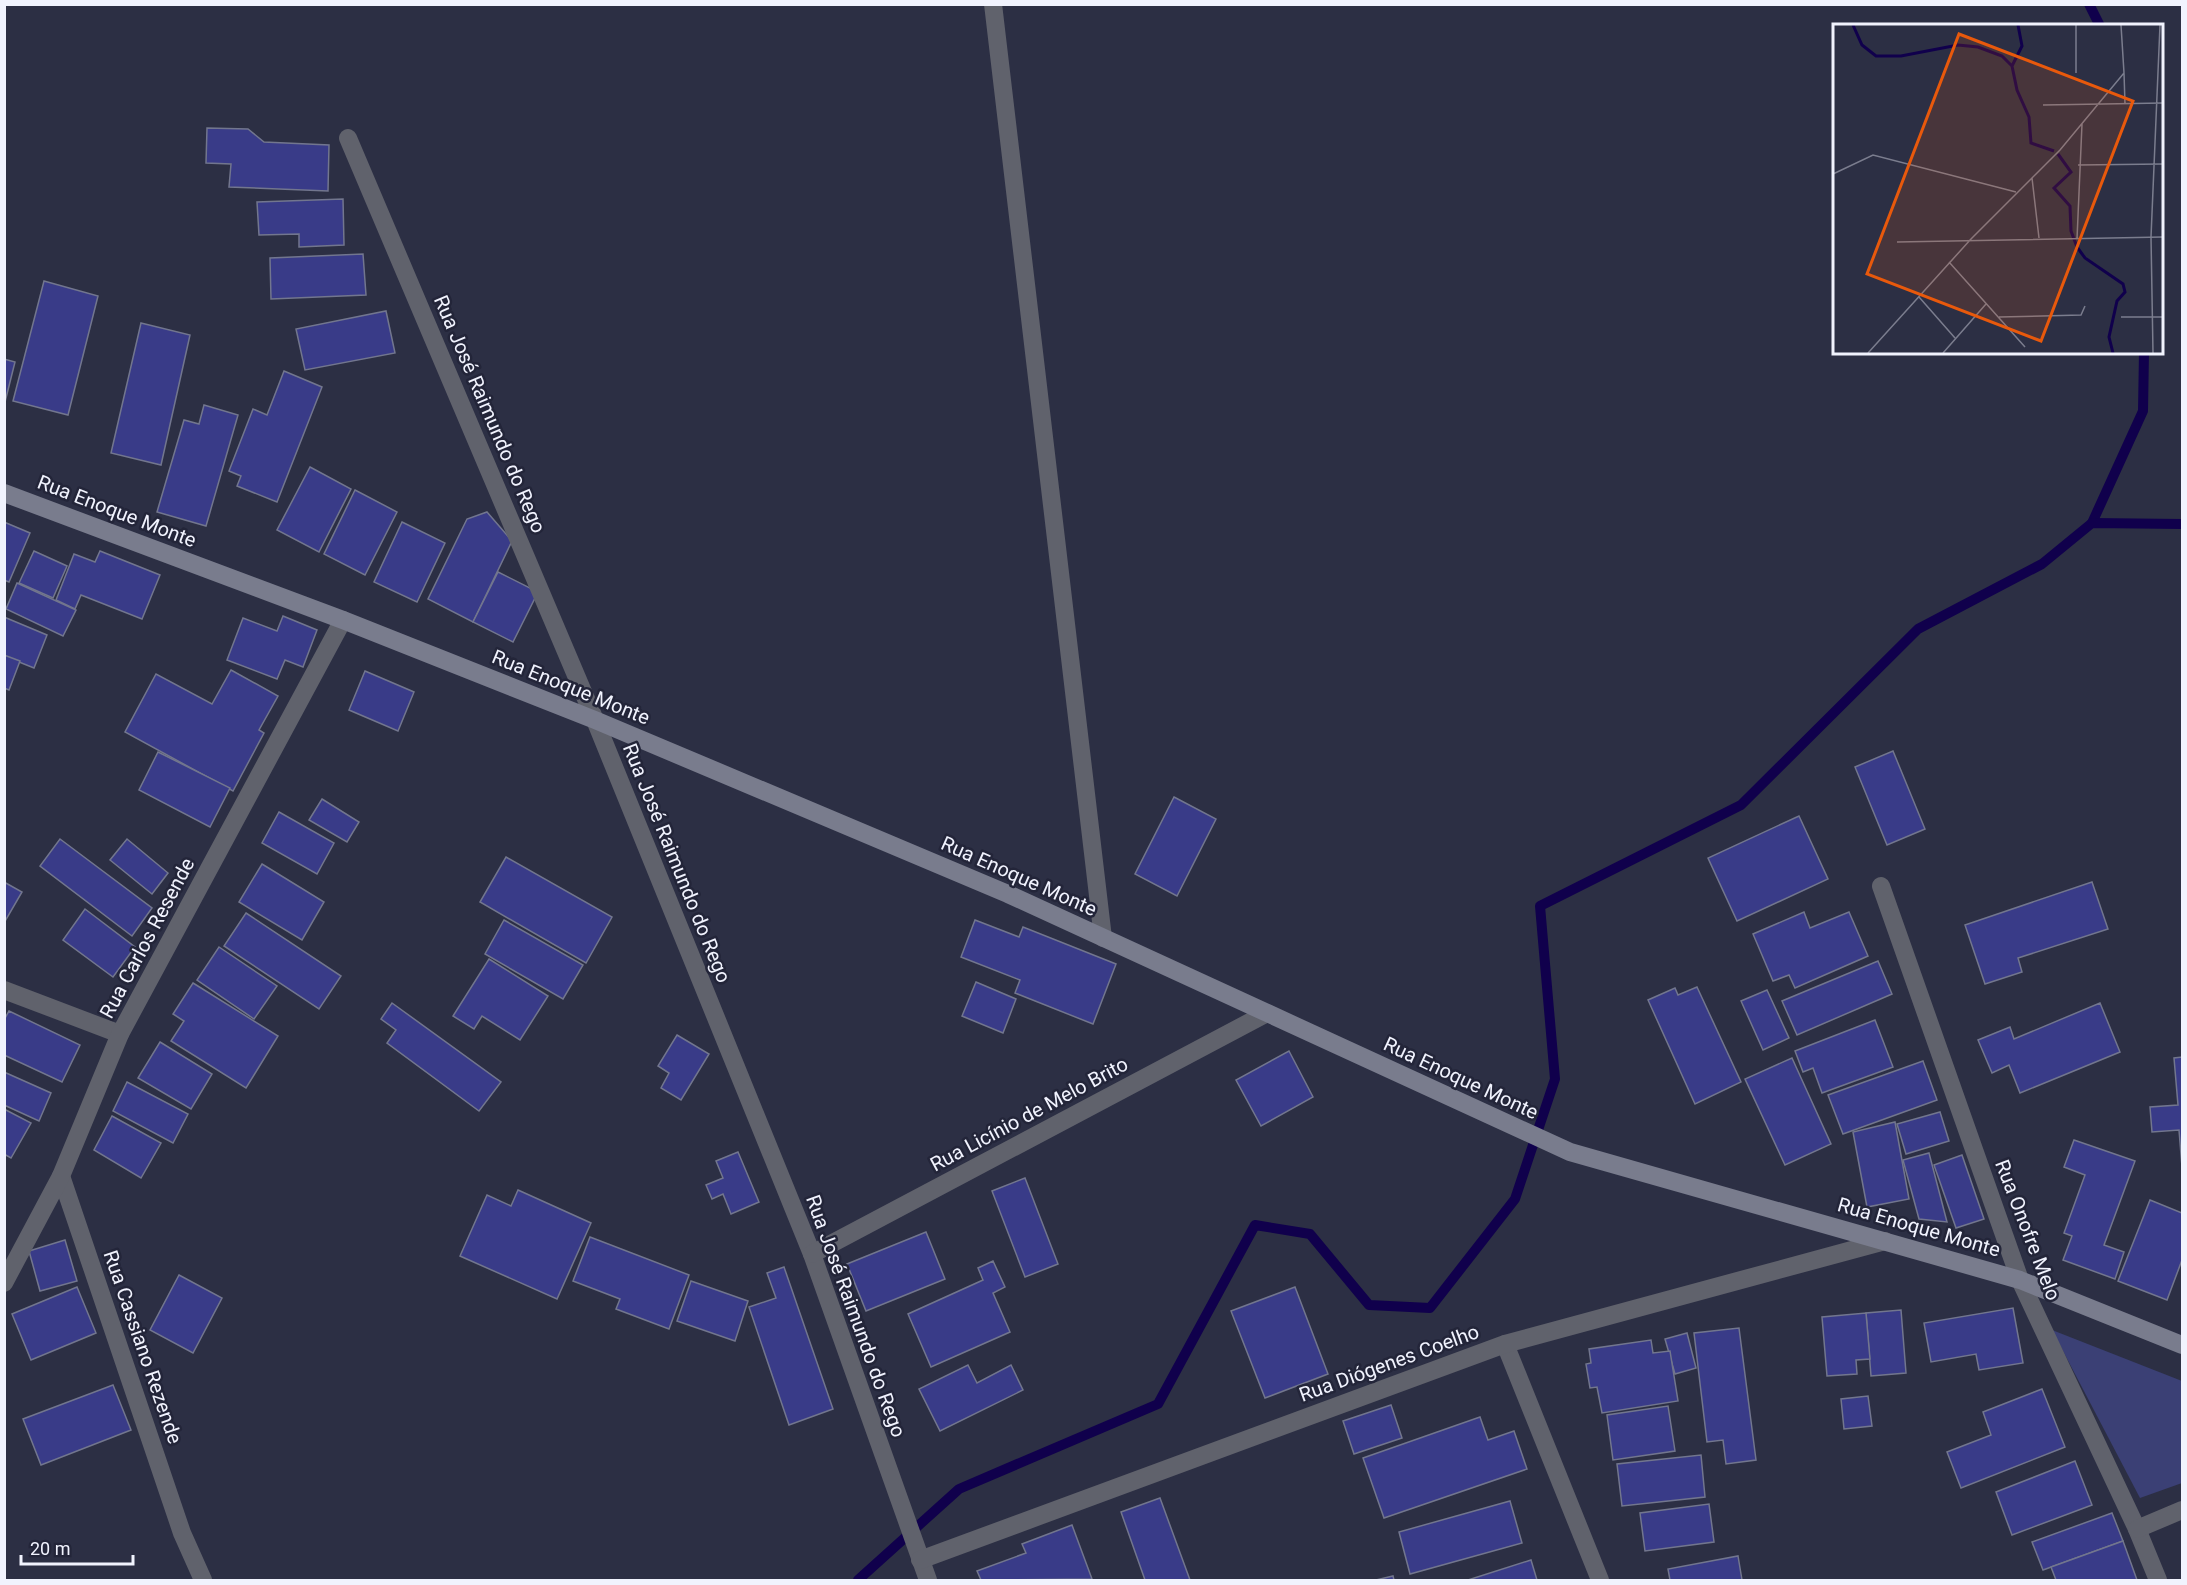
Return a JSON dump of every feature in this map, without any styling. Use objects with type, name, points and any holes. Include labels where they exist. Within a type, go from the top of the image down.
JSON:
[{"type":"main road","name":"Rua Enoque Monte","points":[[4,493],[343,620],[595,720],[1008,894],[1570,1152],[2020,1280],[2182,1345]]},
{"type":"street","points":[[993,4],[1103,938]]},
{"type":"street","name":"Rua José Raimundo do Rego","points":[[348,138],[595,720],[812,1254],[928,1581]]},
{"type":"street","name":"Rua Carlos Resende","points":[[4,1283],[62,1176],[120,1034],[343,620]]},
{"type":"street","name":"Rua Onofre Melo","points":[[1881,886],[2020,1280],[2137,1529],[2158,1581]]},
{"type":"street","points":[[4,990],[120,1034]]},
{"type":"street","name":"Rua Licínio de Melo Brito","points":[[812,1254],[1267,1013]]},
{"type":"street","name":"Rua Cassiano Rezende","points":[[62,1176],[182,1533],[203,1581]]},
{"type":"street","name":"Rua Diógenes Coelho","points":[[920,1560],[1505,1344],[1885,1240]]},
{"type":"street","points":[[1505,1344],[1600,1581]]},
{"type":"street","points":[[2137,1529],[2182,1510]]},
{"type":"shaded area","points":[[2052,1330],[2182,1381],[2182,1483],[2140,1498]]},
{"type":"building","points":[[207,128],[248,129],[264,142],[329,145],[328,191],[229,187],[231,164],[206,163]]},
{"type":"building","points":[[343,199],[344,245],[299,247],[299,234],[259,235],[257,202]]},
{"type":"building","points":[[363,254],[366,295],[271,299],[270,258]]},
{"type":"building","points":[[44,281],[98,296],[68,415],[13,401]]},
{"type":"building","points":[[386,311],[395,353],[305,370],[296,329]]},
{"type":"building","points":[[141,323],[190,335],[161,465],[111,453]]},
{"type":"building","points":[[4,359],[15,362],[4,406]]},
{"type":"building","points":[[284,371],[322,387],[277,502],[237,486],[241,476],[229,471],[253,409],[267,415]]},
{"type":"building","points":[[204,405],[238,415],[206,526],[157,512],[184,420],[199,424]]},
{"type":"building","points":[[310,467],[351,489],[319,552],[277,530]]},
{"type":"building","points":[[355,490],[397,512],[365,575],[324,554]]},
{"type":"building","points":[[487,512],[512,541],[473,622],[428,599],[467,519]]},
{"type":"building","points":[[4,522],[30,533],[9,582],[4,580]]},
{"type":"building","points":[[402,522],[445,543],[417,602],[374,582]]},
{"type":"building","points":[[34,551],[67,566],[53,598],[19,583]]},
{"type":"building","points":[[100,551],[160,575],[142,619],[81,595],[75,609],[56,600],[74,554],[95,562]]},
{"type":"building","points":[[498,572],[538,592],[513,642],[473,622]]},
{"type":"building","points":[[17,583],[76,610],[63,636],[6,609]]},
{"type":"building","points":[[283,616],[317,630],[303,667],[285,660],[277,679],[227,660],[243,618],[277,631]]},
{"type":"building","points":[[4,617],[47,635],[34,668],[4,656]]},
{"type":"building","points":[[4,655],[20,661],[9,690],[4,688]]},
{"type":"building","points":[[231,670],[278,696],[259,730],[264,733],[233,791],[125,732],[156,674],[212,704]]},
{"type":"building","points":[[365,671],[414,692],[398,731],[349,710]]},
{"type":"building","points":[[1893,751],[1925,829],[1887,845],[1855,767]]},
{"type":"building","points":[[158,752],[230,788],[210,827],[139,790]]},
{"type":"building","points":[[1174,797],[1216,819],[1177,896],[1135,874]]},
{"type":"building","points":[[322,799],[359,822],[347,842],[309,820]]},
{"type":"building","points":[[279,812],[334,843],[317,874],[262,843]]},
{"type":"building","points":[[1799,816],[1828,879],[1737,921],[1708,858]]},
{"type":"building","points":[[60,839],[152,908],[132,936],[40,866]]},
{"type":"building","points":[[127,839],[168,873],[152,894],[110,860]]},
{"type":"building","points":[[506,857],[612,917],[586,963],[480,902]]},
{"type":"building","points":[[262,864],[324,902],[302,940],[239,902]]},
{"type":"building","points":[[4,882],[22,892],[4,923]]},
{"type":"building","points":[[2092,882],[2108,929],[2018,958],[2022,972],[1985,984],[1965,925]]},
{"type":"building","points":[[85,909],[135,947],[113,977],[63,940]]},
{"type":"building","points":[[1804,912],[1810,928],[1849,912],[1868,956],[1795,988],[1789,975],[1773,981],[1753,934]]},
{"type":"building","points":[[246,913],[341,976],[319,1009],[224,946]]},
{"type":"building","points":[[504,920],[583,965],[563,999],[485,954]]},
{"type":"building","points":[[975,920],[1019,937],[1023,927],[1116,964],[1093,1024],[1015,993],[1020,980],[961,957]]},
{"type":"building","points":[[219,947],[277,986],[254,1019],[197,980]]},
{"type":"building","points":[[489,959],[548,996],[520,1040],[482,1016],[474,1029],[453,1016]]},
{"type":"building","points":[[1878,961],[1892,994],[1797,1035],[1782,1001]]},
{"type":"building","points":[[976,982],[1016,999],[1003,1033],[962,1016]]},
{"type":"building","points":[[193,983],[278,1036],[246,1088],[171,1041],[184,1021],[173,1014]]},
{"type":"building","points":[[1697,987],[1741,1082],[1695,1104],[1648,1000],[1675,988],[1678,995]]},
{"type":"building","points":[[1767,990],[1789,1038],[1763,1050],[1741,1001]]},
{"type":"building","points":[[392,1003],[501,1082],[479,1111],[387,1043],[396,1030],[381,1019]]},
{"type":"building","points":[[2100,1003],[2120,1052],[2020,1093],[2009,1065],[1992,1073],[1978,1040],[2010,1027],[2014,1039]]},
{"type":"building","points":[[9,1011],[80,1045],[62,1082],[4,1055],[4,1020]]},
{"type":"building","points":[[1875,1020],[1893,1067],[1822,1093],[1813,1068],[1803,1072],[1795,1051]]},
{"type":"building","points":[[677,1035],[709,1054],[681,1100],[661,1088],[669,1073],[658,1066]]},
{"type":"building","points":[[160,1042],[212,1074],[191,1109],[138,1078]]},
{"type":"building","points":[[1289,1051],[1313,1097],[1261,1126],[1236,1080]]},
{"type":"building","points":[[2182,1057],[2182,1167],[2179,1130],[2152,1132],[2150,1107],[2178,1105],[2174,1058]]},
{"type":"building","points":[[1792,1058],[1831,1144],[1785,1165],[1745,1079]]},
{"type":"building","points":[[1923,1061],[1937,1100],[1843,1134],[1828,1095]]},
{"type":"building","points":[[4,1072],[51,1093],[39,1121],[4,1105]]},
{"type":"building","points":[[127,1082],[188,1114],[173,1143],[113,1111]]},
{"type":"building","points":[[4,1109],[31,1123],[11,1158],[4,1154]]},
{"type":"building","points":[[1940,1112],[1949,1141],[1906,1154],[1897,1124]]},
{"type":"building","points":[[112,1116],[161,1143],[141,1178],[94,1150]]},
{"type":"building","points":[[1895,1122],[1909,1199],[1867,1207],[1853,1132]]},
{"type":"building","points":[[2074,1140],[2135,1161],[2104,1245],[2124,1252],[2115,1279],[2063,1260],[2072,1236],[2064,1233],[2085,1175],[2064,1167]]},
{"type":"building","points":[[738,1152],[759,1202],[731,1214],[723,1194],[712,1199],[706,1185],[723,1178],[716,1161]]},
{"type":"building","points":[[1929,1153],[1947,1222],[1919,1219],[1903,1160]]},
{"type":"building","points":[[1962,1155],[1984,1219],[1956,1228],[1934,1165]]},
{"type":"building","points":[[1025,1178],[1058,1264],[1025,1277],[992,1191]]},
{"type":"building","points":[[518,1190],[591,1223],[557,1299],[460,1256],[487,1195],[511,1206]]},
{"type":"building","points":[[2150,1200],[2182,1213],[2182,1260],[2167,1300],[2118,1281]]},
{"type":"building","points":[[926,1232],[945,1279],[866,1311],[847,1264]]},
{"type":"building","points":[[590,1237],[689,1275],[669,1329],[616,1309],[620,1299],[573,1281]]},
{"type":"building","points":[[65,1240],[77,1281],[40,1291],[29,1251]]},
{"type":"building","points":[[993,1261],[1005,1287],[993,1293],[1010,1332],[931,1367],[908,1314],[983,1280],[978,1268]]},
{"type":"building","points":[[784,1267],[833,1409],[789,1425],[749,1307],[776,1298],[767,1273]]},
{"type":"building","points":[[179,1275],[222,1298],[193,1353],[150,1330]]},
{"type":"building","points":[[691,1281],[748,1301],[735,1341],[677,1321]]},
{"type":"building","points":[[77,1287],[96,1333],[31,1360],[12,1314]]},
{"type":"building","points":[[1295,1287],[1328,1374],[1265,1398],[1231,1311]]},
{"type":"building","points":[[2013,1308],[2023,1363],[1979,1370],[1976,1354],[1931,1362],[1924,1323]]},
{"type":"building","points":[[1901,1310],[1906,1373],[1871,1376],[1866,1313]]},
{"type":"building","points":[[1866,1313],[1870,1359],[1856,1360],[1857,1374],[1827,1376],[1822,1317]]},
{"type":"building","points":[[1739,1328],[1756,1460],[1726,1464],[1723,1440],[1707,1442],[1694,1333]]},
{"type":"building","points":[[1687,1333],[1696,1368],[1675,1374],[1665,1339]]},
{"type":"building","points":[[1651,1340],[1653,1353],[1670,1351],[1678,1401],[1602,1413],[1597,1387],[1590,1388],[1586,1364],[1591,1363],[1589,1349]]},
{"type":"building","points":[[968,1365],[977,1383],[1011,1365],[1023,1390],[940,1431],[919,1389]]},
{"type":"building","points":[[113,1385],[131,1430],[41,1465],[23,1419]]},
{"type":"building","points":[[2042,1389],[2065,1447],[1961,1488],[1947,1452],[1991,1435],[1983,1412]]},
{"type":"building","points":[[1868,1396],[1872,1426],[1844,1429],[1841,1399]]},
{"type":"building","points":[[1391,1405],[1402,1438],[1354,1454],[1343,1421]]},
{"type":"building","points":[[1668,1406],[1675,1451],[1613,1460],[1607,1415]]},
{"type":"building","points":[[1480,1417],[1488,1440],[1514,1431],[1527,1469],[1384,1518],[1363,1458]]},
{"type":"building","points":[[1701,1455],[1705,1497],[1622,1506],[1617,1464]]},
{"type":"building","points":[[2075,1461],[2092,1505],[2012,1535],[1996,1492]]},
{"type":"building","points":[[1160,1498],[1190,1580],[1145,1580],[1121,1512]]},
{"type":"building","points":[[1510,1501],[1522,1543],[1410,1574],[1399,1532]]},
{"type":"building","points":[[1709,1504],[1714,1542],[1645,1551],[1640,1513]]},
{"type":"building","points":[[2112,1513],[2123,1541],[2043,1570],[2032,1542]]},
{"type":"building","points":[[1072,1525],[1092,1579],[981,1580],[977,1571],[1026,1553],[1022,1544]]},
{"type":"building","points":[[2123,1541],[2137,1580],[2056,1580],[2051,1567]]},
{"type":"building","points":[[1738,1556],[1742,1580],[1670,1580],[1668,1569]]},
{"type":"building","points":[[1531,1560],[1537,1580],[1468,1580]]},
{"type":"building","points":[[1393,1576],[1394,1580],[1376,1580]]},
{"type":"waterway","points":[[2089,4],[2099,24]]},
{"type":"waterway","points":[[2092,523],[2143,411],[2144,354]]},
{"type":"waterway","points":[[858,1580],[959,1489],[1158,1404],[1255,1225],[1310,1234],[1369,1305],[1430,1308],[1515,1199],[1555,1079],[1540,906],[1741,805],[1918,629],[2042,564],[2092,523],[2182,524]]}]
